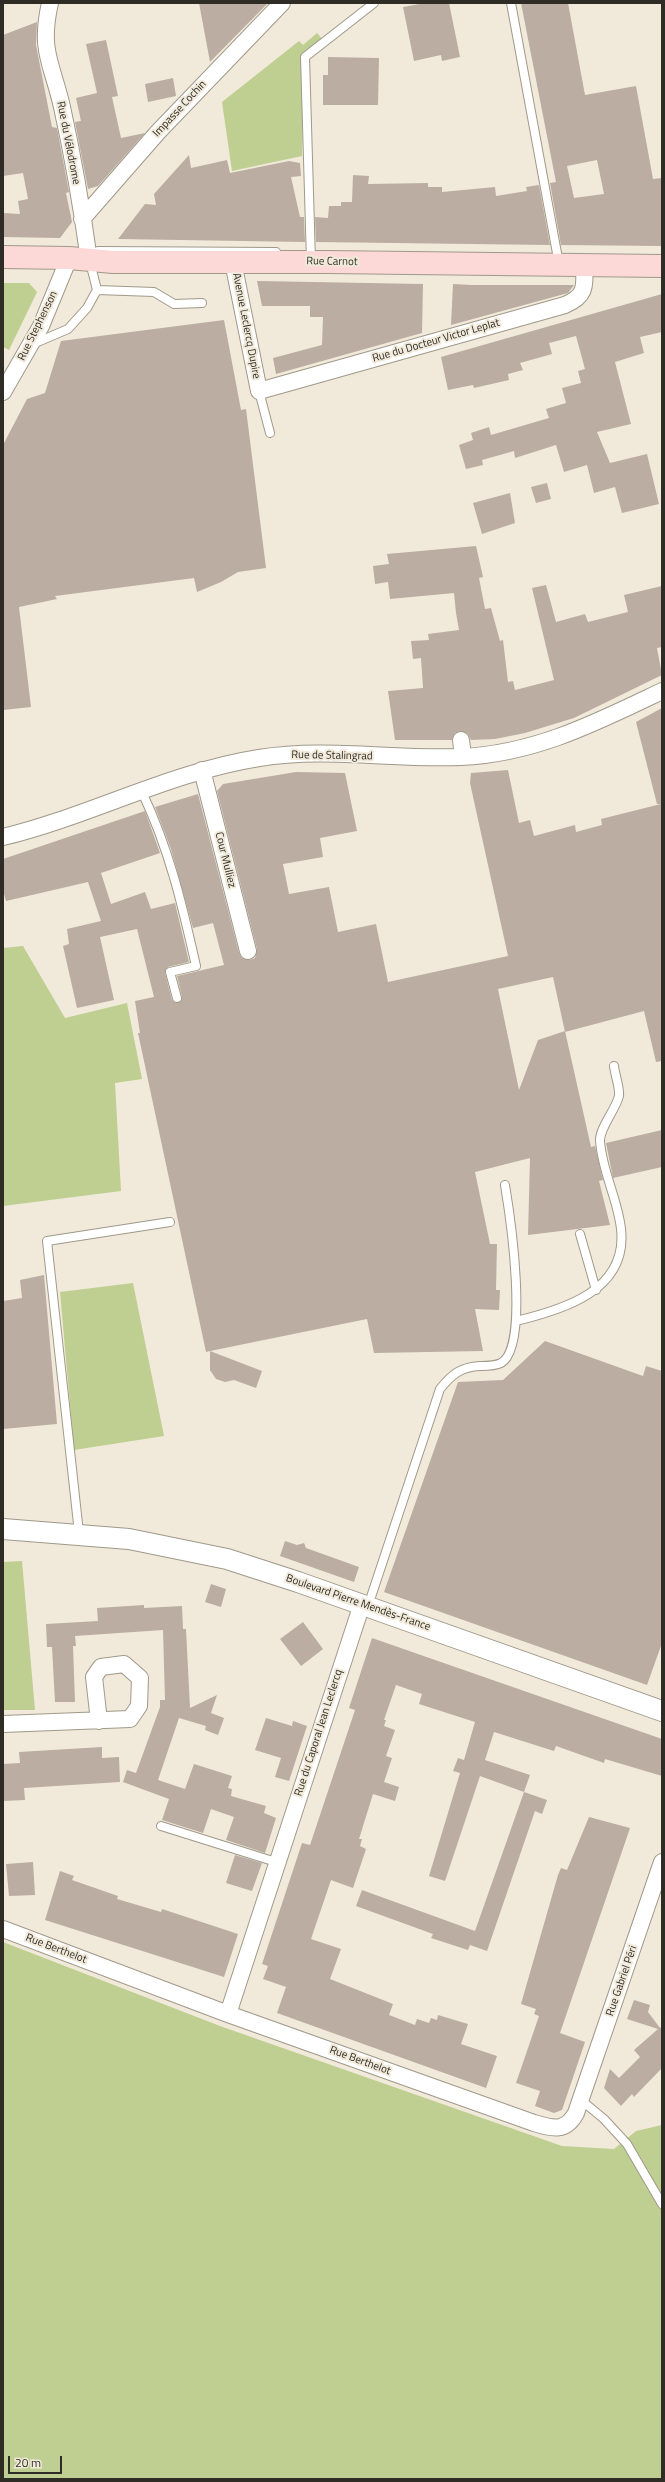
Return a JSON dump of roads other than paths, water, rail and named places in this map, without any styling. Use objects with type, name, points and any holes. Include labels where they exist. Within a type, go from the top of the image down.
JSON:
[{"type":"main road","name":"Rue Carnot","points":[[3,256],[82,257],[113,262],[312,262],[662,266]]},
{"type":"street","name":"Rue du Vélodrome","points":[[50,3],[44,41],[50,69],[62,106],[82,219],[82,257]]},
{"type":"street","name":"Impasse Cochin","points":[[82,219],[158,132],[282,3]]},
{"type":"street","name":"Rue Stephenson","points":[[3,392],[82,257]]},
{"type":"street","name":"Avenue Leclercq Dupire","points":[[233,262],[259,391]]},
{"type":"street","name":"Rue du Docteur Victor Leplat","points":[[259,391],[575,301],[582,294],[584,285],[584,265]]},
{"type":"street","name":"Rue de Stalingrad","points":[[3,837],[52,824],[141,790],[202,770],[276,755],[463,757],[522,749],[557,739],[662,691]]},
{"type":"street","points":[[461,740],[463,757]]},
{"type":"street","name":"Cour Mulliez","points":[[202,770],[248,951]]},
{"type":"street","name":"Boulevard Pierre Mendès-France","points":[[3,1529],[79,1533],[156,1543],[266,1571],[662,1711]]},
{"type":"street","name":"Boulevard Pierre Mendès-France","points":[[3,1533],[45,1531]]},
{"type":"street","name":"Rue du Caporal Jean Leclercq","points":[[228,2014],[276,1862],[365,1605]]},
{"type":"street","points":[[3,1724],[99,1721]]},
{"type":"street","name":"Rue Gabriel Péri","points":[[581,2100],[662,1862]]},
{"type":"street","name":"Rue Berthelot","points":[[3,1929],[228,2014],[551,2129],[566,2126],[572,2121],[581,2100]]},
{"type":"lane","points":[[35,267],[111,250],[270,251],[312,262],[305,57],[374,3]]},
{"type":"lane","points":[[511,3],[560,265]]},
{"type":"lane","points":[[82,257],[97,290]]},
{"type":"lane","points":[[97,290],[154,292],[174,304],[202,303]]},
{"type":"lane","points":[[31,345],[68,329],[87,308],[97,290]]},
{"type":"lane","points":[[259,391],[270,433]]},
{"type":"lane","points":[[141,790],[154,817],[176,879],[196,966],[170,972],[177,998]]},
{"type":"lane","points":[[516,1321],[554,1312],[579,1301],[596,1290],[612,1271],[620,1254],[621,1230],[600,1139],[619,1096],[614,1066]]},
{"type":"lane","points":[[365,1605],[440,1389],[450,1376],[461,1369],[491,1366],[502,1362],[513,1348],[516,1321],[513,1234],[505,1185]]},
{"type":"lane","points":[[79,1533],[47,1241],[170,1222]]},
{"type":"lane","points":[[580,1234],[596,1290]]},
{"type":"lane","points":[[161,1826],[276,1862]]},
{"type":"lane","points":[[581,2100],[604,2119],[627,2144],[662,2204]]}]
